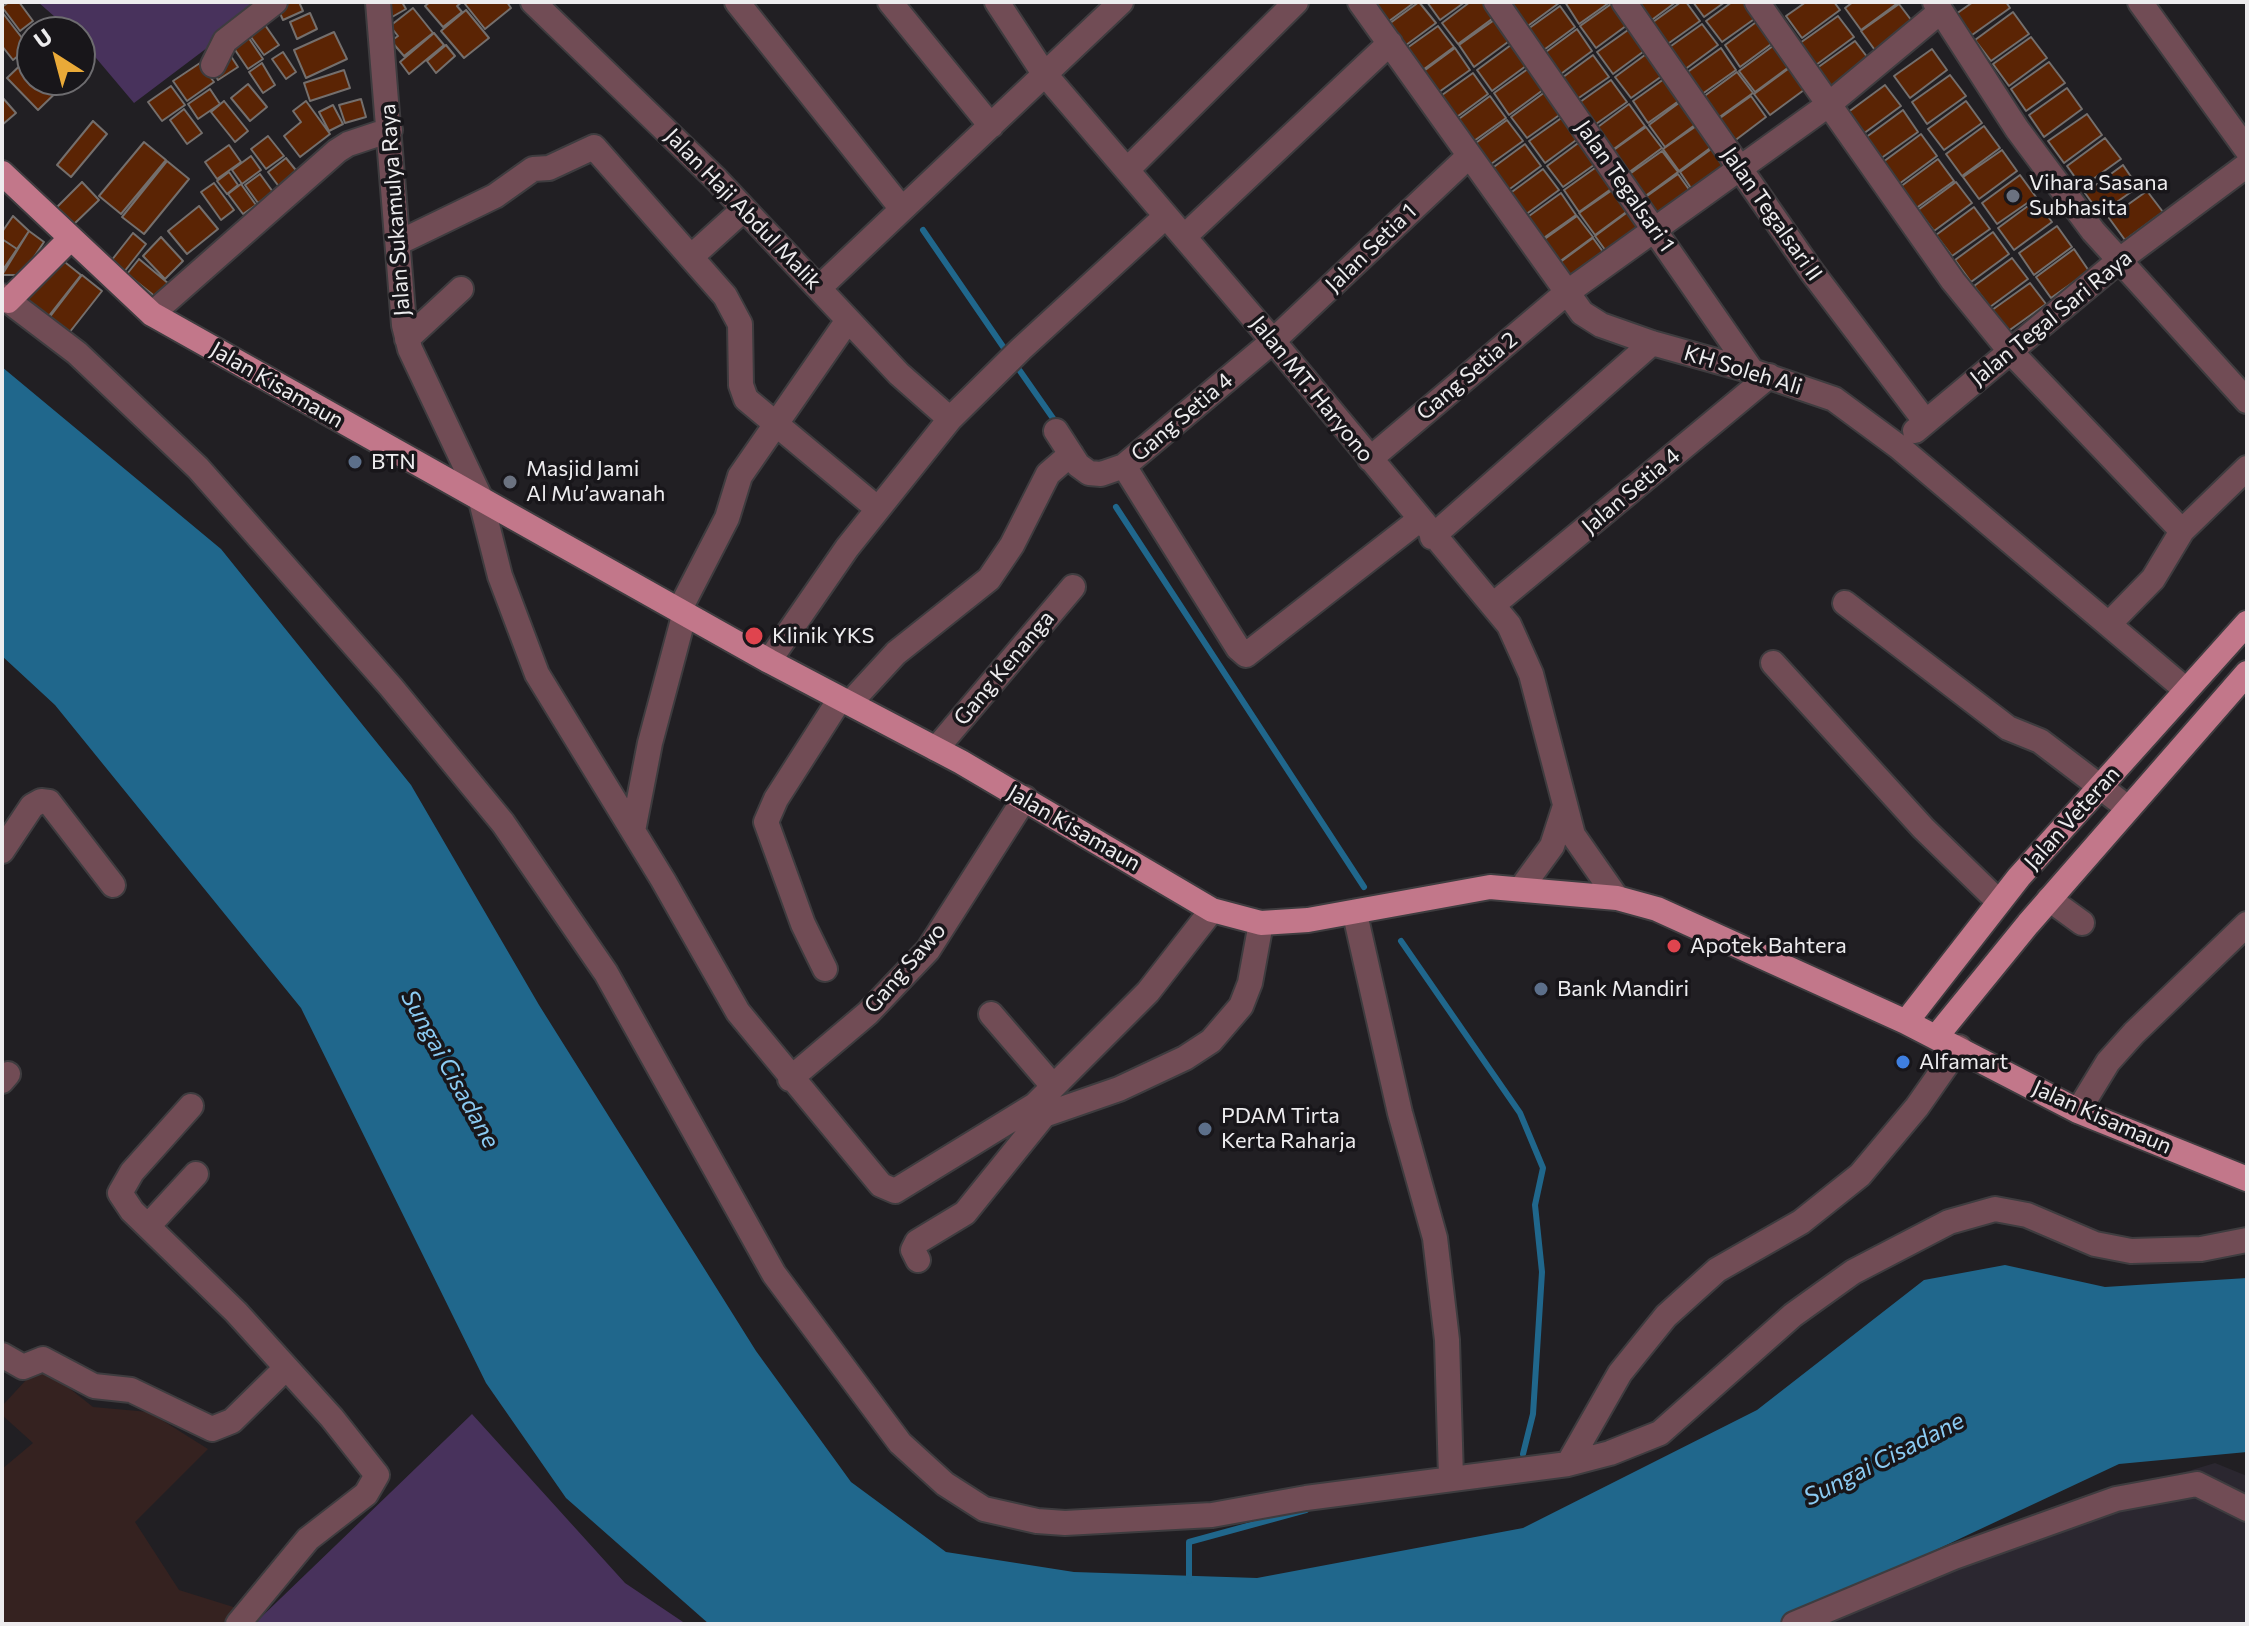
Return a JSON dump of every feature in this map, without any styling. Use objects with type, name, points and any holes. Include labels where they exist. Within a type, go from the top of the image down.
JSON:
[{"type":"main road","name":"Jalan Kisamaun","points":[[2,173],[152,314],[769,661],[1025,798],[1212,910],[1261,923],[1355,914],[1458,891],[1522,887],[1617,898],[1657,909],[1906,1022],[2078,1111],[2247,1179]]},
{"type":"main road","points":[[5,298],[70,239]]},
{"type":"main road","name":"Jalan Veteran","points":[[1906,1022],[1999,902],[2247,623]]},
{"type":"main road","name":"Jalan Veteran","points":[[1936,1037],[2049,899],[2247,673]]},
{"type":"street","points":[[213,65],[225,41],[275,2]]},
{"type":"street","name":"Jalan Sukamulya Raya","points":[[378,2],[400,242],[402,310],[407,339],[480,497],[500,576],[537,674],[738,1012],[790,1079],[890,1191],[1040,1110]]},
{"type":"street","name":"Jalan Haji Abdul Malik","points":[[533,2],[744,209],[899,374],[950,419]]},
{"type":"street","points":[[737,2],[902,209]]},
{"type":"street","points":[[890,2],[991,126]]},
{"type":"street","name":"Jalan MT. Haryono","points":[[997,2],[1043,72],[1185,236],[1493,605],[1523,649],[1564,809],[1581,851],[1617,898]]},
{"type":"street","points":[[819,288],[991,126],[1043,72],[1121,2]]},
{"type":"street","points":[[1127,170],[1296,2]]},
{"type":"street","name":"KH Soleh Ali","points":[[1360,2],[1565,294],[1593,321],[1652,343],[1761,374],[1834,399],[1899,447],[2186,690]]},
{"type":"street","name":"Jalan Tegalsari 1","points":[[1496,2],[1761,374]]},
{"type":"street","name":"Jalan Tegalsari II","points":[[1624,2],[1738,166],[1925,421]]},
{"type":"street","points":[[1757,2],[1917,234],[2010,351],[2182,531]]},
{"type":"street","points":[[2140,2],[2247,150]]},
{"type":"street","points":[[1938,7],[2040,161],[2093,231],[2247,401]]},
{"type":"street","name":"Gang Setia 2","points":[[1370,459],[1565,294],[1738,166],[1828,105],[1938,7]]},
{"type":"street","points":[[1185,236],[1390,43]]},
{"type":"street","points":[[152,314],[337,151],[390,130]]},
{"type":"street","points":[[400,242],[495,196],[533,169],[549,168],[594,147],[725,296],[740,324],[741,385],[746,399],[878,509]]},
{"type":"street","name":"Jalan Setia 1","points":[[1273,341],[1469,156]]},
{"type":"street","name":"Jalan Tegal Sari Raya","points":[[1899,447],[1925,421],[2121,259],[2247,165]]},
{"type":"street","points":[[691,257],[744,209]]},
{"type":"street","points":[[769,661],[878,509],[950,419],[1031,339],[1166,216]]},
{"type":"street","points":[[407,339],[461,289]]},
{"type":"street","points":[[5,298],[77,353],[198,468],[372,665],[503,823],[606,973],[774,1274],[900,1443],[956,1492],[994,1513],[1065,1523],[1212,1515],[1451,1478],[1568,1464],[1610,1453],[1660,1433],[1824,1291],[1897,1247],[1970,1214],[1995,1209],[2011,1210],[2095,1244],[2131,1251],[2201,1249],[2247,1240]]},
{"type":"street","points":[[633,831],[650,743],[682,610],[727,518],[740,476],[848,320]]},
{"type":"street","name":"Gang Setia 4","points":[[1056,431],[1071,454],[1089,473],[1101,474],[1124,466],[1273,341]]},
{"type":"street","points":[[1124,466],[1238,648],[1246,655],[1426,528],[1652,343]]},
{"type":"street","name":"Jalan Setia 4","points":[[1493,605],[1761,374]]},
{"type":"street","points":[[825,969],[803,924],[766,822],[776,799],[845,701],[896,653],[989,579],[1012,545],[1043,482],[1071,454]]},
{"type":"street","points":[[2109,624],[2153,579],[2182,531],[2247,468]]},
{"type":"street","name":"Gang Kenanga","points":[[936,749],[1073,587]]},
{"type":"street","points":[[1845,603],[2008,728],[2040,741],[2128,808]]},
{"type":"street","points":[[1773,663],[1923,828],[1999,902]]},
{"type":"street","name":"Gang Sawo","points":[[790,1079],[868,1013],[928,950],[1025,798]]},
{"type":"street","points":[[2,851],[32,806],[41,801],[49,802],[113,885]]},
{"type":"street","points":[[1522,887],[1552,846],[1564,809]]},
{"type":"street","points":[[2049,899],[2082,923]]},
{"type":"street","points":[[918,1260],[913,1250],[917,1242],[965,1213],[1040,1110],[1053,1086],[1148,992],[1212,910]]},
{"type":"street","points":[[1355,914],[1440,1265],[1447,1340],[1451,1478]]},
{"type":"street","points":[[1040,1110],[1158,1073],[1222,1031],[1237,1015],[1250,983],[1261,923]]},
{"type":"street","points":[[2078,1111],[2108,1062],[2134,1033],[2247,924]]},
{"type":"street","points":[[991,1014],[1053,1086]]},
{"type":"street","points":[[1568,1464],[1620,1373],[1666,1316],[1717,1270],[1801,1222],[1860,1175],[1917,1107],[1959,1047]]},
{"type":"street","points":[[191,1106],[122,1185],[120,1193],[236,1312],[355,1443],[377,1475],[366,1494],[308,1539],[238,1624]]},
{"type":"street","points":[[149,1225],[196,1174]]},
{"type":"street","points":[[2,1355],[23,1367],[43,1359],[94,1386],[131,1390],[212,1429],[232,1421],[285,1369]]},
{"type":"street","points":[[1794,1624],[1954,1557],[2116,1499],[2197,1484],[2247,1509]]},
{"type":"shaded area","points":[[38,2],[249,2],[252,14],[134,103],[96,58],[96,16],[54,16]]},
{"type":"shaded area","points":[[40,1365],[93,1407],[149,1412],[208,1449],[135,1522],[179,1590],[259,1615],[254,1624],[2,1624],[2,1469],[33,1443],[2,1415],[2,1406]]},
{"type":"shaded area","points":[[472,1414],[625,1583],[686,1624],[254,1624]]},
{"type":"shaded area","points":[[2215,1463],[2247,1476],[2247,1624],[1812,1624],[2095,1499]]},
{"type":"water","name":"Sungai Cisadane","points":[[2,367],[221,549],[411,785],[539,1005],[756,1351],[851,1482],[946,1552],[1074,1572],[1257,1578],[1523,1528],[1757,1410],[1924,1280],[2005,1265],[2105,1287],[2247,1278],[2247,1452],[2119,1464],[1778,1624],[709,1624],[566,1498],[486,1383],[301,1008],[55,705],[2,656]]},
{"type":"building","points":[[9,2],[19,2],[29,16],[16,16],[16,26],[2,7]]},
{"type":"building","points":[[275,2],[299,2],[303,11],[283,20]]},
{"type":"building","points":[[384,2],[402,2],[406,9],[392,17]]},
{"type":"building","points":[[430,2],[462,2],[457,6],[462,12],[443,27],[425,6]]},
{"type":"building","points":[[507,2],[511,8],[485,29],[465,4]]},
{"type":"building","points":[[1370,2],[1415,2],[1381,27]]},
{"type":"building","points":[[1419,2],[1436,23],[1398,51],[1382,29]]},
{"type":"building","points":[[1427,2],[1465,2],[1440,20]]},
{"type":"building","points":[[1470,2],[1485,2],[1496,16],[1458,44],[1442,23]]},
{"type":"building","points":[[1515,2],[1559,3],[1521,31],[1505,9]]},
{"type":"building","points":[[1565,2],[1610,2],[1579,24]]},
{"type":"building","points":[[1614,2],[1634,20],[1596,48],[1580,26]]},
{"type":"building","points":[[1631,2],[1676,2],[1645,25]]},
{"type":"building","points":[[1681,2],[1686,2],[1700,21],[1662,48],[1646,27]]},
{"type":"building","points":[[1693,2],[1725,2],[1704,17]]},
{"type":"building","points":[[1732,2],[1751,2],[1760,15],[1722,42],[1706,21]]},
{"type":"building","points":[[1806,2],[1834,2],[1840,10],[1802,38],[1786,16]]},
{"type":"building","points":[[1853,2],[1899,2],[1861,30],[1845,8]]},
{"type":"building","points":[[1973,2],[2006,2],[2010,8],[1972,35],[1956,14]]},
{"type":"building","points":[[1899,4],[1915,25],[1877,53],[1861,31]]},
{"type":"building","points":[[1560,6],[1575,27],[1537,55],[1521,34]]},
{"type":"building","points":[[413,8],[433,33],[404,56],[391,41],[398,36],[390,26]]},
{"type":"building","points":[[466,10],[489,38],[464,58],[441,31]]},
{"type":"building","points":[[2,12],[16,30],[16,58],[13,60],[2,46]]},
{"type":"building","points":[[2013,12],[2029,34],[1991,61],[1975,40]]},
{"type":"building","points":[[310,13],[317,29],[297,39],[290,22]]},
{"type":"building","points":[[258,15],[279,45],[264,55],[243,26]]},
{"type":"building","points":[[1838,16],[1854,37],[1816,65],[1800,43]]},
{"type":"building","points":[[1763,17],[1778,39],[1740,67],[1725,45]]},
{"type":"building","points":[[1497,18],[1512,39],[1474,67],[1459,45]]},
{"type":"building","points":[[1702,24],[1718,45],[1680,73],[1664,51]]},
{"type":"building","points":[[1635,25],[1651,46],[1613,74],[1597,52]]},
{"type":"building","points":[[1438,26],[1454,47],[1416,75],[1400,53]]},
{"type":"building","points":[[1577,29],[1592,51],[1554,79],[1539,57]]},
{"type":"building","points":[[244,31],[263,59],[248,69],[229,41]]},
{"type":"building","points":[[334,32],[347,59],[306,78],[294,50]]},
{"type":"building","points":[[434,33],[444,45],[409,74],[400,62]]},
{"type":"building","points":[[2031,37],[2047,58],[2009,86],[1993,64]]},
{"type":"building","points":[[1855,41],[1871,62],[1833,90],[1817,68]]},
{"type":"building","points":[[1515,42],[1530,63],[1492,91],[1477,70]]},
{"type":"building","points":[[1777,43],[1793,64],[1755,92],[1739,71]]},
{"type":"building","points":[[446,45],[455,56],[436,73],[427,61]]},
{"type":"building","points":[[225,47],[238,67],[218,80],[206,59]]},
{"type":"building","points":[[1455,48],[1470,70],[1432,97],[1417,76]]},
{"type":"building","points":[[1721,48],[1736,70],[1698,97],[1682,76]]},
{"type":"building","points":[[1653,49],[1669,71],[1631,98],[1615,77]]},
{"type":"building","points":[[1932,49],[1947,70],[1910,98],[1894,76]]},
{"type":"building","points":[[283,52],[296,72],[286,79],[272,59]]},
{"type":"building","points":[[1593,55],[1609,77],[1570,104],[1555,83]]},
{"type":"building","points":[[2049,62],[2065,83],[2026,111],[2011,89]]},
{"type":"building","points":[[200,63],[214,82],[187,101],[173,81]]},
{"type":"building","points":[[262,63],[275,85],[263,93],[249,72]]},
{"type":"building","points":[[1532,66],[1547,87],[1509,115],[1494,93]]},
{"type":"building","points":[[1792,66],[1808,87],[1770,115],[1754,94]]},
{"type":"building","points":[[16,69],[16,87],[7,78]]},
{"type":"building","points":[[344,70],[350,88],[310,101],[304,83]]},
{"type":"building","points":[[1737,72],[1753,93],[1714,121],[1699,100]]},
{"type":"building","points":[[1473,73],[1488,94],[1450,122],[1435,100]]},
{"type":"building","points":[[1671,74],[1687,95],[1648,123],[1633,101]]},
{"type":"building","points":[[1950,75],[1966,96],[1927,124],[1912,102]]},
{"type":"building","points":[[1611,80],[1627,102],[1589,129],[1573,107]]},
{"type":"building","points":[[248,84],[267,107],[250,121],[231,98]]},
{"type":"building","points":[[1885,85],[1901,106],[1863,134],[1847,113]]},
{"type":"building","points":[[171,86],[185,105],[162,121],[148,102]]},
{"type":"building","points":[[2067,88],[2082,109],[2044,137],[2029,115]]},
{"type":"building","points":[[210,89],[220,104],[198,119],[188,104]]},
{"type":"building","points":[[1549,89],[1565,111],[1527,138],[1511,117]]},
{"type":"building","points":[[24,96],[52,96],[38,110]]},
{"type":"building","points":[[1490,96],[1506,118],[1467,146],[1452,124]]},
{"type":"building","points":[[1751,96],[1766,117],[1729,145],[1713,123]]},
{"type":"building","points":[[2,97],[16,113],[2,125]]},
{"type":"building","points":[[1687,97],[1703,119],[1665,147],[1649,125]]},
{"type":"building","points":[[361,99],[366,117],[345,123],[339,105]]},
{"type":"building","points":[[224,101],[248,131],[235,142],[211,112]]},
{"type":"building","points":[[306,101],[330,134],[300,157],[284,136],[301,122],[293,111]]},
{"type":"building","points":[[1966,101],[1982,123],[1944,150],[1928,129]]},
{"type":"building","points":[[1629,104],[1645,126],[1607,154],[1591,132]]},
{"type":"building","points":[[333,105],[343,124],[329,131],[319,112]]},
{"type":"building","points":[[184,109],[202,133],[187,144],[170,120]]},
{"type":"building","points":[[1903,110],[1918,132],[1880,159],[1865,138]]},
{"type":"building","points":[[1567,114],[1583,135],[1545,163],[1529,141]]},
{"type":"building","points":[[2087,114],[2102,135],[2064,163],[2048,141]]},
{"type":"building","points":[[1507,120],[1523,141],[1484,169],[1469,148]]},
{"type":"building","points":[[93,121],[107,134],[71,177],[57,165]]},
{"type":"building","points":[[1702,122],[1717,143],[1679,171],[1663,149]]},
{"type":"building","points":[[1984,126],[2000,148],[1962,176],[1946,154]]},
{"type":"building","points":[[1646,127],[1662,148],[1624,176],[1608,154]]},
{"type":"building","points":[[1921,134],[1937,156],[1899,184],[1883,162]]},
{"type":"building","points":[[268,136],[284,156],[266,169],[251,149]]},
{"type":"building","points":[[1585,138],[1601,160],[1563,187],[1547,166]]},
{"type":"building","points":[[2105,138],[2121,159],[2082,187],[2067,166]]},
{"type":"building","points":[[144,142],[166,160],[121,214],[99,196]]},
{"type":"building","points":[[1525,144],[1541,166],[1503,194],[1487,172]]},
{"type":"building","points":[[1718,144],[1733,166],[1695,194],[1680,172]]},
{"type":"building","points":[[229,145],[241,162],[217,179],[205,162]]},
{"type":"building","points":[[2002,150],[2017,171],[1979,199],[1963,177]]},
{"type":"building","points":[[1662,151],[1678,172],[1640,200],[1624,178]]},
{"type":"building","points":[[251,156],[261,170],[242,184],[232,170]]},
{"type":"building","points":[[286,158],[299,174],[280,188],[268,172]]},
{"type":"building","points":[[1938,159],[1954,181],[1915,209],[1900,187]]},
{"type":"building","points":[[167,161],[189,179],[144,234],[122,217]]},
{"type":"building","points":[[1602,163],[1618,184],[1579,212],[1564,190]]},
{"type":"building","points":[[2123,165],[2138,187],[2100,214],[2085,193]]},
{"type":"building","points":[[1543,169],[1559,190],[1521,218],[1505,197]]},
{"type":"building","points":[[229,172],[238,185],[227,194],[217,181]]},
{"type":"building","points":[[260,174],[273,192],[258,203],[245,185]]},
{"type":"building","points":[[1678,174],[1693,195],[1655,223],[1640,201]]},
{"type":"building","points":[[2020,175],[2036,197],[1997,224],[1982,203]]},
{"type":"building","points":[[82,182],[99,200],[73,225],[56,208]]},
{"type":"building","points":[[1956,182],[1972,203],[1934,231],[1918,210]]},
{"type":"building","points":[[214,183],[234,210],[221,220],[201,192]]},
{"type":"building","points":[[241,184],[256,205],[243,214],[228,194]]},
{"type":"building","points":[[1618,186],[1633,207],[1595,235],[1579,213]]},
{"type":"building","points":[[2147,191],[2163,212],[2125,240],[2109,218]]},
{"type":"building","points":[[1561,193],[1576,215],[1538,242],[1522,221]]},
{"type":"building","points":[[2036,200],[2052,222],[2014,250],[1998,228]]},
{"type":"building","points":[[199,206],[218,229],[187,254],[168,231]]},
{"type":"building","points":[[1974,207],[1990,229],[1952,256],[1936,235]]},
{"type":"building","points":[[1633,208],[1649,230],[1611,258],[1595,236]]},
{"type":"building","points":[[13,216],[29,231],[17,249],[2,239],[2,232]]},
{"type":"building","points":[[1577,216],[1593,237],[1555,265],[1539,243]]},
{"type":"building","points":[[2057,226],[2072,247],[2034,275],[2019,253]]},
{"type":"building","points":[[29,231],[44,242],[26,269],[16,275],[2,275]]},
{"type":"building","points":[[1993,232],[2009,254],[1971,282],[1955,260]]},
{"type":"building","points":[[133,233],[146,244],[124,272],[111,261]]},
{"type":"building","points":[[161,237],[183,261],[165,279],[143,256]]},
{"type":"building","points":[[1593,238],[1609,260],[1570,287],[1555,266]]},
{"type":"building","points":[[2,239],[17,249],[2,271]]},
{"type":"building","points":[[2074,249],[2089,271],[2051,298],[2036,277]]},
{"type":"building","points":[[56,255],[81,275],[48,317],[23,298]]},
{"type":"building","points":[[2012,258],[2028,279],[1990,307],[1974,286]]},
{"type":"building","points":[[139,259],[169,284],[157,298],[127,274]]},
{"type":"building","points":[[82,275],[102,291],[69,333],[49,318]]},
{"type":"building","points":[[2030,283],[2046,304],[2007,332],[1992,310]]},
{"type":"waterway","points":[[923,230],[1004,348]]},
{"type":"waterway","points":[[1020,371],[1057,424]]},
{"type":"waterway","points":[[1116,507],[1364,887]]},
{"type":"waterway","points":[[1401,941],[1520,1113],[1543,1168],[1535,1205],[1542,1272],[1533,1414],[1523,1454]]},
{"type":"waterway","points":[[1189,1581],[1189,1542],[1306,1510]]},
{"type":"place","name":"Vihara Sasana Subhasita","points":[[2013,196]]},
{"type":"place","name":"BTN","points":[[355,462]]},
{"type":"place","name":"Masjid Jami Al Mu’awanah","points":[[510,482]]},
{"type":"place","name":"Klinik YKS","points":[[754,636]]},
{"type":"place","name":"Apotek Bahtera","points":[[1674,946]]},
{"type":"place","name":"Bank Mandiri","points":[[1541,989]]},
{"type":"place","name":"Alfamart","points":[[1903,1062]]},
{"type":"place","name":"PDAM Tirta Kerta Raharja","points":[[1205,1129]]}]
